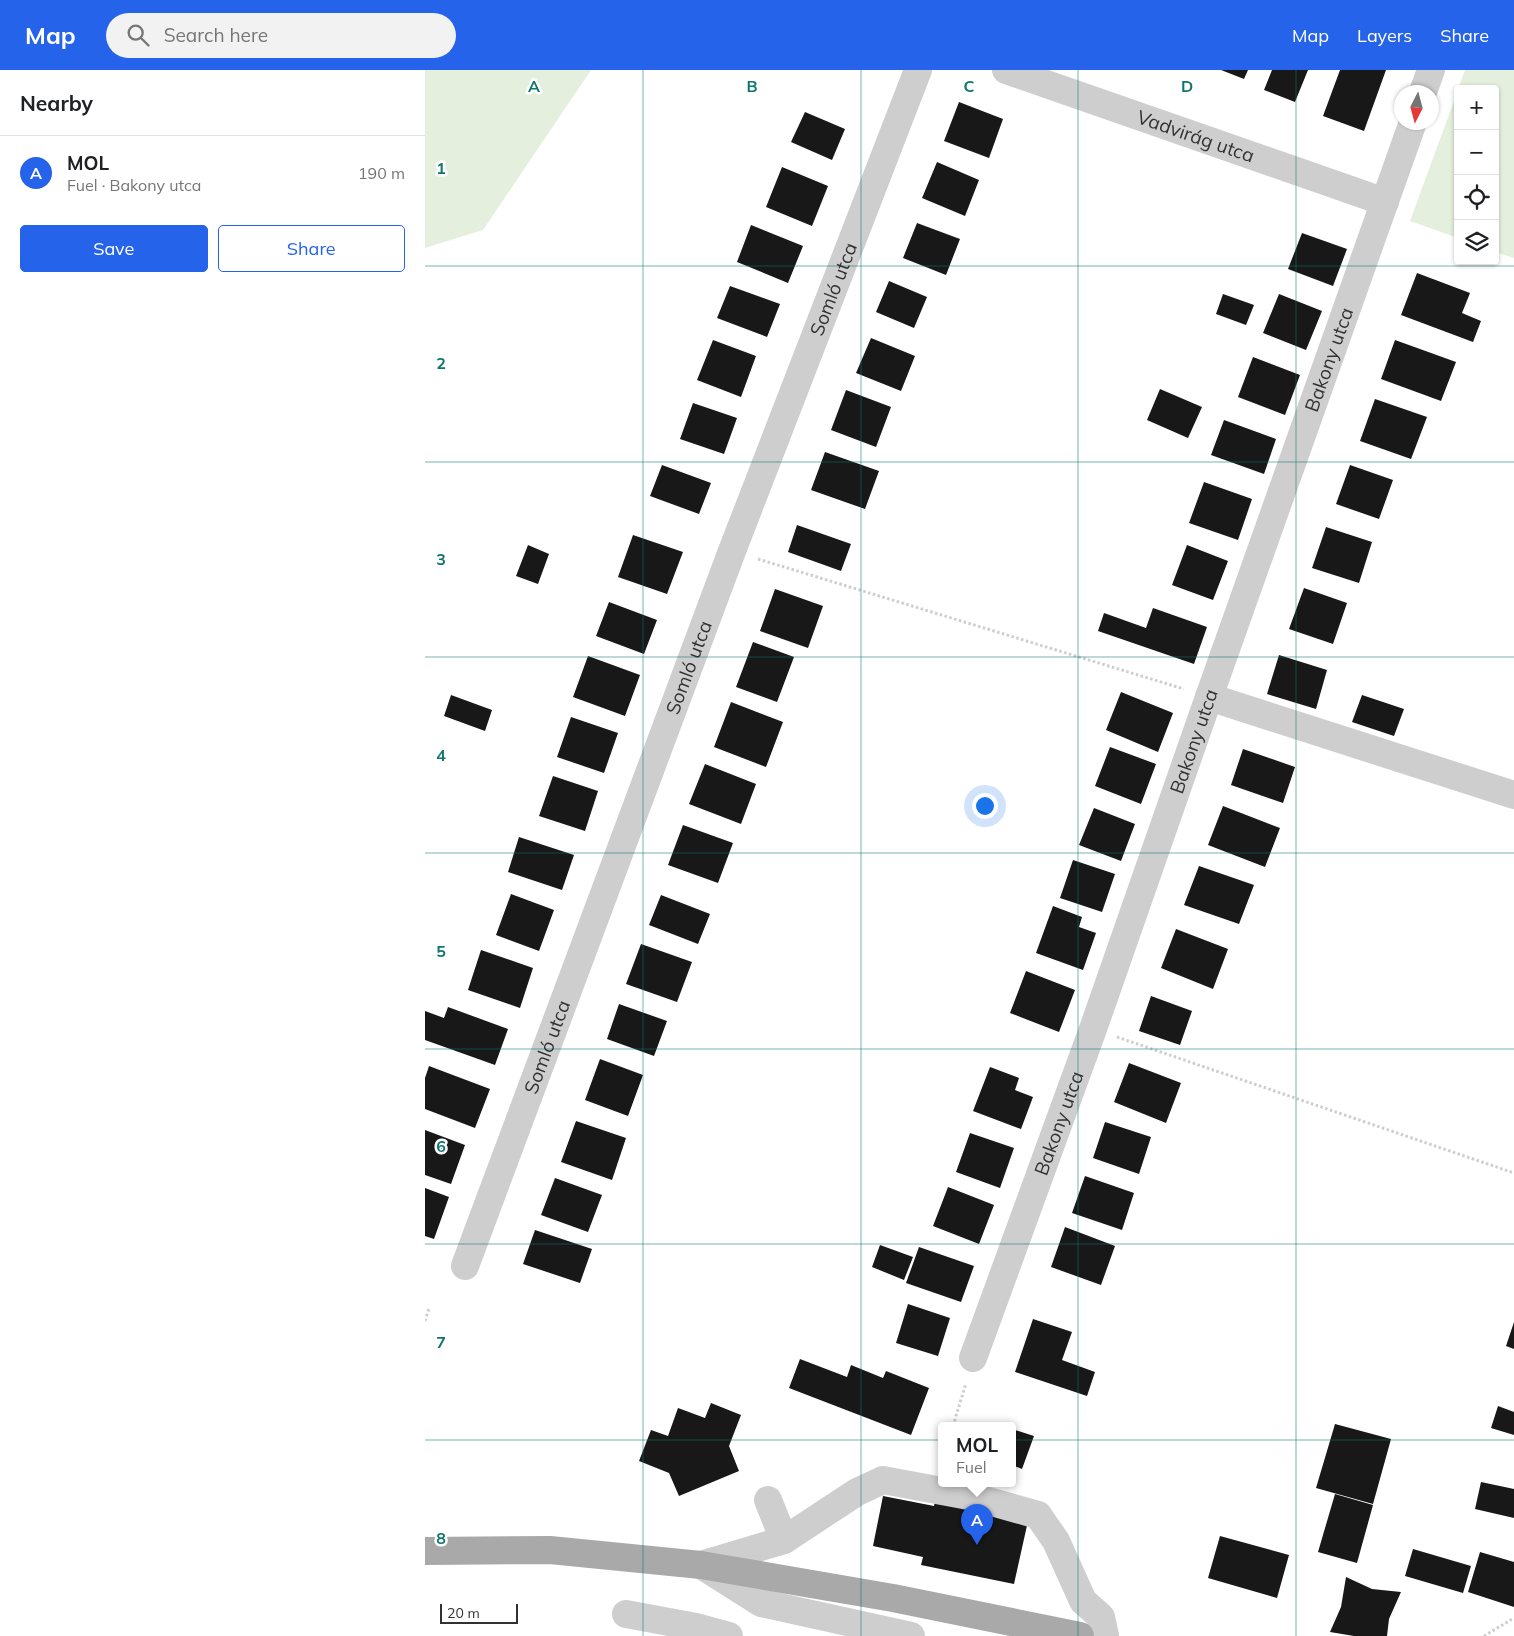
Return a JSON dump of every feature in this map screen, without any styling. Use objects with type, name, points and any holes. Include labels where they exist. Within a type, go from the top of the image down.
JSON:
[{"type":"main road","points":[[425,1552],[551,1550],[701,1565],[893,1598],[1080,1636]]},
{"type":"street","name":"Somló utca","points":[[465,1266],[732,551],[918,70]]},
{"type":"street","name":"Vadvirág utca","points":[[1006,70],[1385,202]]},
{"type":"street","points":[[1426,85],[1431,70]]},
{"type":"street","name":"Bakony utca","points":[[973,1358],[1093,1029],[1410,130]]},
{"type":"street","points":[[1209,697],[1514,795]]},
{"type":"street","points":[[701,1565],[784,1540],[857,1492],[883,1480],[974,1497],[1038,1515],[1056,1541],[1083,1601],[1101,1617],[1105,1636]]},
{"type":"street","points":[[768,1500],[784,1540]]},
{"type":"street","points":[[701,1565],[761,1603],[911,1636]]},
{"type":"street","points":[[626,1614],[697,1627],[729,1636]]},
{"type":"path","points":[[732,551],[1209,697]]},
{"type":"path","points":[[1093,1029],[1514,1173]]},
{"type":"path","points":[[425,1321],[429,1308]]},
{"type":"path","points":[[954,1422],[973,1358]]},
{"type":"path","points":[[1484,1636],[1514,1618]]},
{"type":"green space","points":[[425,70],[591,70],[483,230],[425,248]]},
{"type":"green space","points":[[1465,70],[1514,70],[1514,258],[1499,253],[1499,85],[1459,85]]},
{"type":"green space","points":[[1454,101],[1454,237],[1410,221]]},
{"type":"building","points":[[1221,70],[1248,70],[1244,79]]},
{"type":"building","points":[[1272,70],[1308,70],[1295,102],[1264,90]]},
{"type":"building","points":[[1340,70],[1386,70],[1364,131],[1323,116]]},
{"type":"building","points":[[959,102],[1003,119],[989,158],[944,141]]},
{"type":"building","points":[[805,112],[845,129],[832,160],[791,142]]},
{"type":"building","points":[[937,162],[979,180],[965,216],[922,198]]},
{"type":"building","points":[[782,167],[828,186],[812,226],[766,207]]},
{"type":"building","points":[[917,223],[960,239],[946,275],[903,258]]},
{"type":"building","points":[[751,225],[803,246],[788,283],[737,262]]},
{"type":"building","points":[[1302,233],[1347,249],[1333,286],[1288,269]]},
{"type":"building","points":[[1417,273],[1470,293],[1462,313],[1481,321],[1473,342],[1401,315]]},
{"type":"building","points":[[889,281],[927,297],[914,328],[876,312]]},
{"type":"building","points":[[730,286],[780,304],[767,337],[717,318]]},
{"type":"building","points":[[1223,294],[1254,305],[1246,325],[1216,314]]},
{"type":"building","points":[[1279,294],[1322,311],[1306,350],[1263,333]]},
{"type":"building","points":[[871,338],[915,356],[901,391],[856,373]]},
{"type":"building","points":[[713,340],[756,356],[741,397],[697,380]]},
{"type":"building","points":[[1395,340],[1456,362],[1441,401],[1381,379]]},
{"type":"building","points":[[1253,357],[1300,375],[1285,415],[1238,397]]},
{"type":"building","points":[[1160,389],[1202,407],[1188,438],[1147,420]]},
{"type":"building","points":[[846,390],[891,407],[876,447],[831,430]]},
{"type":"building","points":[[1375,399],[1427,417],[1411,459],[1360,441]]},
{"type":"building","points":[[693,403],[737,418],[724,454],[680,439]]},
{"type":"building","points":[[1224,420],[1276,439],[1264,474],[1211,455]]},
{"type":"building","points":[[825,452],[879,471],[865,509],[811,490]]},
{"type":"building","points":[[662,465],[711,483],[699,514],[650,496]]},
{"type":"building","points":[[1350,465],[1393,480],[1379,519],[1336,504]]},
{"type":"building","points":[[1204,482],[1252,499],[1238,540],[1189,523]]},
{"type":"building","points":[[797,525],[851,544],[841,571],[788,552]]},
{"type":"building","points":[[1326,527],[1372,542],[1359,583],[1312,568]]},
{"type":"building","points":[[633,535],[683,552],[667,594],[618,577]]},
{"type":"building","points":[[528,545],[549,554],[538,584],[516,576]]},
{"type":"building","points":[[1187,545],[1228,561],[1213,600],[1172,585]]},
{"type":"building","points":[[1304,588],[1347,603],[1333,644],[1289,629]]},
{"type":"building","points":[[775,589],[823,606],[808,648],[760,631]]},
{"type":"building","points":[[609,602],[657,620],[644,654],[596,636]]},
{"type":"building","points":[[1153,608],[1207,627],[1194,664],[1098,631],[1104,613],[1146,628]]},
{"type":"building","points":[[753,642],[794,657],[777,702],[736,687]]},
{"type":"building","points":[[1279,655],[1327,670],[1316,709],[1267,694]]},
{"type":"building","points":[[588,656],[640,675],[625,716],[573,697]]},
{"type":"building","points":[[1121,692],[1173,713],[1158,752],[1106,730]]},
{"type":"building","points":[[451,695],[492,710],[485,731],[444,716]]},
{"type":"building","points":[[1362,695],[1404,709],[1394,736],[1352,722]]},
{"type":"building","points":[[731,702],[783,722],[766,767],[714,747]]},
{"type":"building","points":[[571,717],[618,733],[604,773],[557,757]]},
{"type":"building","points":[[1110,747],[1156,764],[1141,804],[1095,786]]},
{"type":"building","points":[[1243,749],[1295,767],[1283,803],[1231,785]]},
{"type":"building","points":[[705,764],[756,784],[741,824],[689,804]]},
{"type":"building","points":[[553,776],[598,791],[585,831],[539,816]]},
{"type":"building","points":[[1223,806],[1280,828],[1265,867],[1208,845]]},
{"type":"building","points":[[1094,808],[1135,824],[1121,861],[1079,845]]},
{"type":"building","points":[[683,825],[733,843],[718,883],[668,865]]},
{"type":"building","points":[[519,837],[574,855],[562,890],[508,872]]},
{"type":"building","points":[[1073,860],[1115,874],[1102,912],[1060,898]]},
{"type":"building","points":[[1199,866],[1254,885],[1239,924],[1184,905]]},
{"type":"building","points":[[511,894],[554,910],[539,951],[496,935]]},
{"type":"building","points":[[661,895],[710,914],[698,944],[649,925]]},
{"type":"building","points":[[1053,906],[1082,917],[1079,927],[1096,933],[1083,970],[1036,953]]},
{"type":"building","points":[[1176,929],[1228,949],[1213,989],[1161,968]]},
{"type":"building","points":[[641,944],[692,962],[677,1002],[626,984]]},
{"type":"building","points":[[481,950],[533,968],[520,1008],[468,990]]},
{"type":"building","points":[[1026,971],[1075,990],[1059,1032],[1010,1013]]},
{"type":"building","points":[[1151,996],[1192,1011],[1180,1045],[1139,1031]]},
{"type":"building","points":[[619,1004],[667,1021],[654,1056],[607,1039]]},
{"type":"building","points":[[448,1007],[508,1029],[495,1065],[425,1040],[425,1011],[444,1018]]},
{"type":"building","points":[[600,1059],[643,1075],[628,1116],[585,1100]]},
{"type":"building","points":[[1129,1063],[1181,1083],[1166,1123],[1114,1102]]},
{"type":"building","points":[[429,1066],[490,1089],[475,1128],[425,1109],[425,1078]]},
{"type":"building","points":[[990,1067],[1019,1078],[1015,1090],[1033,1097],[1021,1129],[973,1111]]},
{"type":"building","points":[[576,1121],[626,1138],[612,1180],[561,1162]]},
{"type":"building","points":[[1105,1122],[1151,1137],[1139,1174],[1093,1158]]},
{"type":"building","points":[[425,1130],[465,1145],[451,1184],[425,1175]]},
{"type":"building","points":[[970,1133],[1014,1148],[1000,1188],[956,1172]]},
{"type":"building","points":[[1085,1176],[1134,1193],[1122,1230],[1072,1213]]},
{"type":"building","points":[[555,1178],[602,1195],[588,1232],[541,1215]]},
{"type":"building","points":[[948,1187],[994,1205],[979,1244],[933,1226]]},
{"type":"building","points":[[425,1188],[449,1197],[434,1239],[425,1236]]},
{"type":"building","points":[[1065,1227],[1115,1246],[1101,1285],[1051,1267]]},
{"type":"building","points":[[535,1230],[592,1249],[580,1283],[523,1264]]},
{"type":"building","points":[[880,1245],[913,1257],[904,1280],[872,1267]]},
{"type":"building","points":[[919,1247],[974,1266],[961,1302],[906,1283]]},
{"type":"building","points":[[908,1304],[950,1318],[938,1356],[896,1343]]},
{"type":"building","points":[[1033,1319],[1072,1332],[1062,1360],[1095,1372],[1087,1396],[1015,1372]]},
{"type":"building","points":[[1514,1322],[1514,1349],[1506,1346]]},
{"type":"building","points":[[800,1359],[847,1377],[851,1365],[883,1378],[886,1371],[929,1388],[911,1435],[789,1388]]},
{"type":"building","points":[[711,1403],[741,1415],[729,1446],[739,1471],[679,1496],[669,1473],[639,1461],[651,1430],[668,1436],[678,1408],[705,1418]]},
{"type":"building","points":[[1498,1406],[1514,1412],[1514,1435],[1491,1428]]},
{"type":"building","points":[[1335,1424],[1391,1439],[1373,1504],[1316,1488]]},
{"type":"building","points":[[1016,1430],[1034,1436],[1022,1469],[1016,1467]]},
{"type":"building","points":[[1481,1482],[1514,1489],[1514,1518],[1475,1509]]},
{"type":"building","points":[[1335,1494],[1373,1505],[1357,1563],[1318,1552]]},
{"type":"building","points":[[883,1496],[934,1506],[935,1501],[1028,1521],[1014,1584],[921,1565],[923,1557],[873,1546]]},
{"type":"building","points":[[1220,1536],[1289,1555],[1277,1598],[1208,1578]]},
{"type":"building","points":[[1413,1549],[1471,1566],[1463,1593],[1405,1576]]},
{"type":"building","points":[[1480,1552],[1514,1562],[1514,1607],[1468,1592]]},
{"type":"building","points":[[1346,1577],[1372,1589],[1401,1592],[1389,1619],[1387,1636],[1354,1636],[1330,1632],[1341,1607]]},
{"type":"place","name":"MOL","points":[[977,1545]]}]
